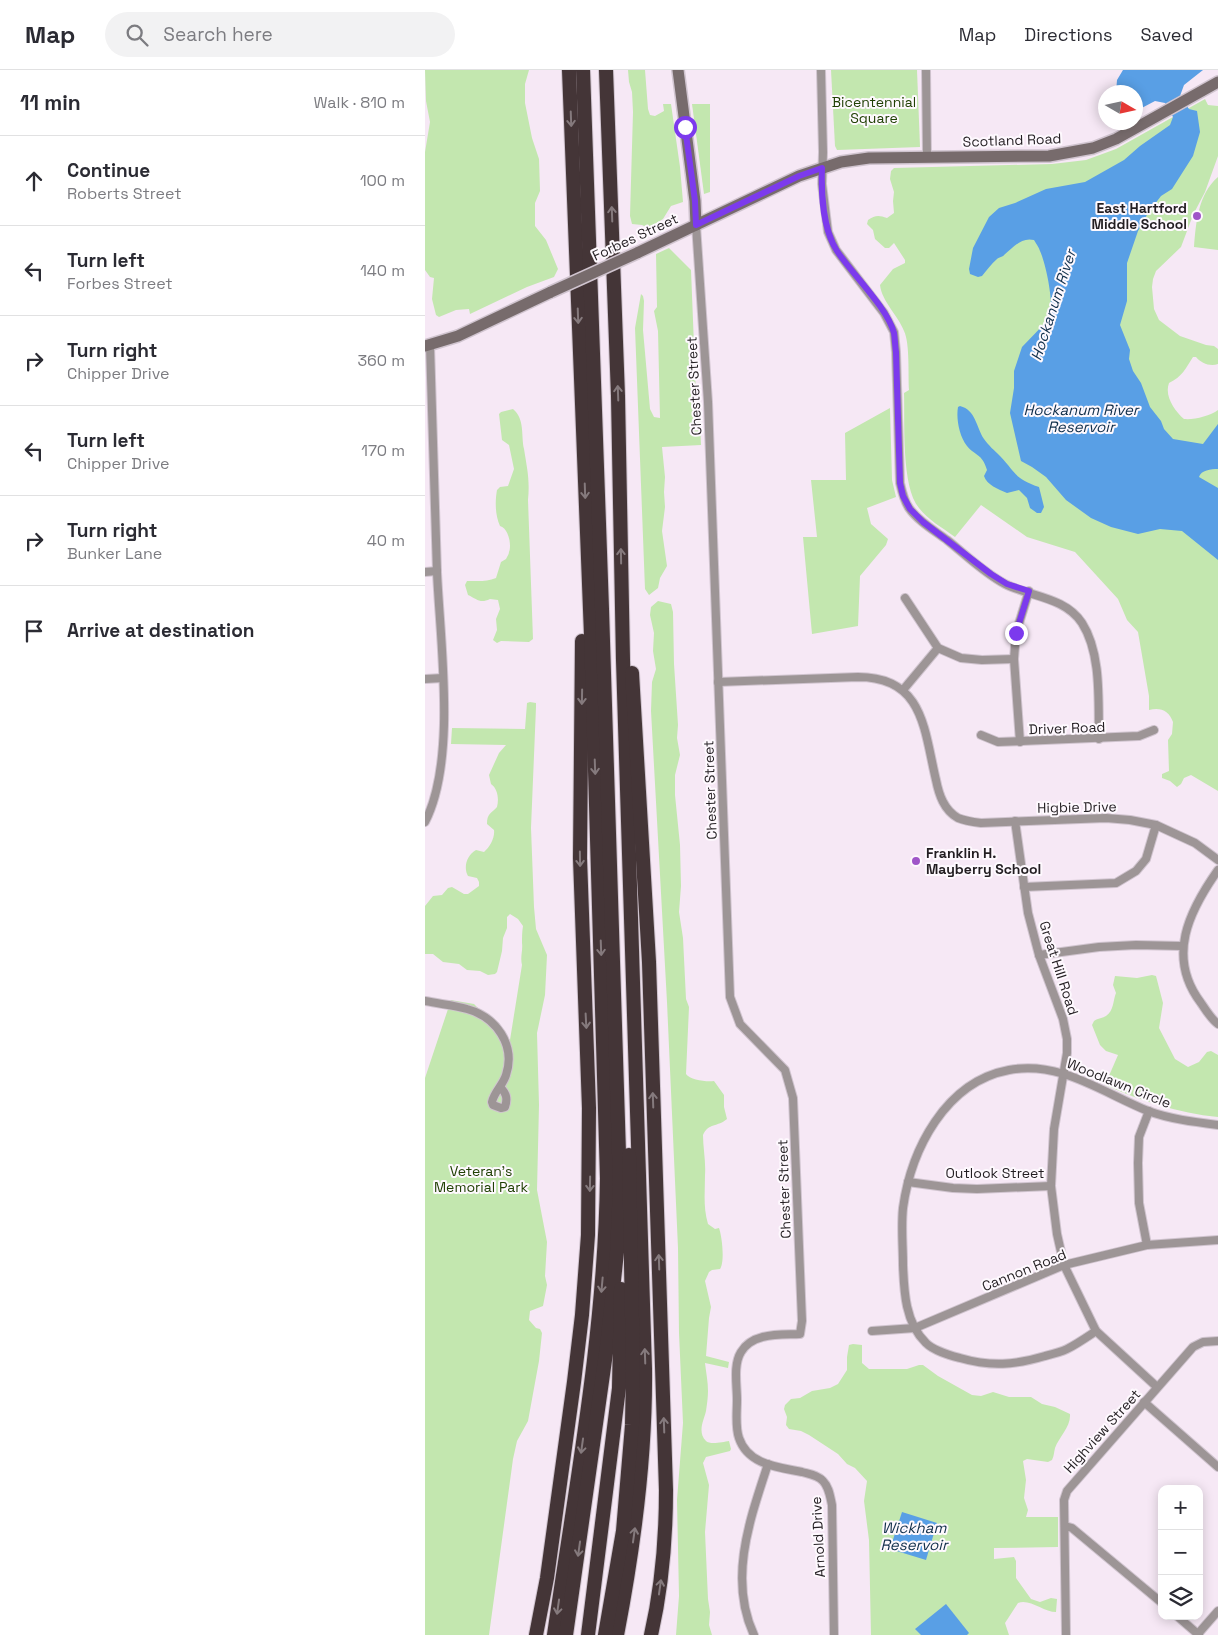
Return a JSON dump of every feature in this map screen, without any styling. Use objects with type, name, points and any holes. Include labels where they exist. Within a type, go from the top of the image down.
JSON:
[{"type":"highway","points":[[554,1635],[595,1350],[607,1201],[607,1136],[589,578],[569,70]]},
{"type":"highway","points":[[566,1635],[604,1371],[619,1223],[620,1164],[583,70]]},
{"type":"highway","points":[[590,70],[629,1176],[633,1381],[630,1458],[623,1531],[605,1635]]},
{"type":"highway","points":[[606,70],[618,396],[621,605],[645,1395],[638,1509],[630,1568],[617,1635]]},
{"type":"highway","points":[[536,1635],[547,1578],[574,1382],[588,1235],[589,1108],[580,812],[582,632],[589,578]]},
{"type":"highway","points":[[621,605],[628,621],[631,641],[647,931],[666,1483],[663,1559],[659,1597],[651,1635]]},
{"type":"highway","points":[[619,872],[617,689],[622,623]]},
{"type":"highway","points":[[588,1635],[619,1388],[621,1249],[619,1223]]},
{"type":"highway","points":[[595,1635],[624,1407],[628,1296],[631,1272]]},
{"type":"main road","points":[[678,70],[695,201],[696,225]]},
{"type":"main road","name":"Scotland Road","points":[[822,168],[841,162],[869,158],[1049,156],[1072,153],[1117,139],[1218,82]]},
{"type":"main road","name":"Forbes Street","points":[[427,345],[458,336],[799,176],[822,168]]},
{"type":"street","points":[[821,70],[821,184],[828,232],[836,250],[884,313],[894,332],[900,483],[903,496],[910,509],[923,522],[991,574],[1007,584],[1049,598],[1069,610],[1082,622],[1090,640],[1096,662],[1099,739]]},
{"type":"street","points":[[926,70],[927,158]]},
{"type":"street","name":"Chester Street","points":[[696,225],[707,402],[730,998],[740,1024],[785,1070],[793,1098],[802,1321],[800,1334]]},
{"type":"street","points":[[425,822],[433,807],[443,740],[443,678],[427,345]]},
{"type":"street","points":[[425,465],[434,464]]},
{"type":"street","points":[[425,572],[437,571]]},
{"type":"street","points":[[1020,742],[1014,659],[1016,633],[1029,591]]},
{"type":"street","points":[[905,598],[938,648],[961,658],[982,660],[1014,659]]},
{"type":"street","points":[[903,690],[938,648]]},
{"type":"street","points":[[718,682],[874,677],[889,682],[903,690],[914,702],[921,718],[938,789],[947,808],[957,817],[968,821],[1015,821]]},
{"type":"street","points":[[425,679],[443,678]]},
{"type":"street","name":"Driver Road","points":[[981,735],[998,742],[1020,742],[1139,736],[1154,730]]},
{"type":"street","name":"Higbie Drive","points":[[1015,821],[1107,818],[1130,820],[1155,826],[1195,843],[1218,860]]},
{"type":"street","name":"Great Hill Road","points":[[1015,821],[1028,913],[1039,955],[1063,1019],[1067,1039],[1064,1072],[1054,1129],[1051,1186],[1057,1234],[1065,1266],[1096,1331],[1157,1387]]},
{"type":"street","points":[[1024,887],[1116,883],[1136,872],[1146,859],[1155,826]]},
{"type":"street","points":[[1218,870],[1194,908],[1183,946],[1186,972],[1195,995],[1218,1024]]},
{"type":"street","points":[[1039,955],[1099,947],[1136,945],[1183,946]]},
{"type":"street","points":[[425,1001],[469,1009],[485,1017],[497,1027],[506,1040],[509,1056],[506,1075],[500,1086]]},
{"type":"street","name":"Woodlawn Circle","points":[[1096,1331],[1067,1349],[1029,1360],[1001,1365],[971,1361],[947,1355],[926,1344],[915,1328],[905,1301],[902,1227],[908,1182],[915,1158],[927,1134],[945,1110],[963,1091],[985,1077],[1009,1070],[1036,1068],[1064,1072],[1149,1111],[1179,1120],[1218,1125]]},
{"type":"street","points":[[1147,1245],[1139,1203],[1138,1163],[1139,1137],[1149,1111]]},
{"type":"street","name":"Outlook Street","points":[[908,1182],[977,1189],[1051,1186]]},
{"type":"street","name":"Cannon Road","points":[[872,1331],[915,1328],[1065,1266],[1147,1245],[1218,1240]]},
{"type":"street","name":"Arnold Drive","points":[[800,1334],[767,1335],[753,1340],[742,1351],[737,1364],[738,1437],[744,1450],[755,1460],[811,1474],[822,1480],[829,1490],[832,1505],[834,1635]]},
{"type":"street","name":"Highview Street","points":[[1066,1635],[1064,1500],[1067,1491],[1193,1347],[1203,1342],[1218,1341]]},
{"type":"street","points":[[1144,1402],[1218,1467]]},
{"type":"street","points":[[754,1635],[748,1622],[743,1600],[744,1548],[750,1520],[768,1464]]},
{"type":"street","points":[[1065,1526],[1072,1528],[1158,1600]]},
{"type":"street","points":[[1181,1620],[1198,1635],[1218,1611]]},
{"type":"green space","points":[[425,70],[529,70],[525,84],[525,103],[532,138],[539,159],[540,191],[535,203],[535,226],[546,240],[558,269],[554,277],[527,287],[470,314],[469,309],[456,310],[439,317],[436,315],[432,299],[434,278],[430,277],[425,270],[425,152],[430,122],[426,101]]},
{"type":"green space","points":[[628,70],[645,70],[650,115],[655,116],[664,111],[663,104],[671,104],[680,167],[683,202],[671,206],[663,219],[648,228],[632,224],[630,216],[633,112]]},
{"type":"green space","name":"Bicentennial Square","points":[[831,70],[917,70],[920,147],[837,150],[835,146]]},
{"type":"green space","points":[[1205,99],[1208,105],[1218,106],[1218,156],[1205,192],[1193,215],[1181,247],[1156,271],[1152,287],[1154,309],[1159,320],[1180,336],[1214,346],[1218,349],[1218,364],[1206,364],[1193,357],[1180,375],[1169,383],[1168,393],[1171,403],[1184,419],[1202,417],[1218,410],[1218,791],[1191,775],[1184,778],[1177,787],[1170,781],[1162,778],[1162,774],[1169,771],[1168,740],[1172,734],[1173,722],[1164,711],[1157,709],[1149,710],[1149,696],[1138,632],[1127,620],[1118,599],[1075,552],[1027,537],[981,505],[955,537],[931,520],[919,508],[913,498],[909,485],[905,454],[904,393],[909,390],[906,336],[884,297],[880,285],[893,269],[905,263],[905,260],[894,243],[889,248],[885,248],[875,239],[873,230],[867,224],[868,220],[875,216],[887,218],[894,213],[894,192],[890,179],[891,171],[894,168],[1052,164],[1086,160],[1116,149]]},
{"type":"green space","points":[[692,104],[710,104],[710,192],[704,194]]},
{"type":"green space","points":[[1218,177],[1218,250],[1194,247],[1197,219],[1202,200],[1211,184]]},
{"type":"green space","points":[[669,248],[691,270],[696,396],[699,404],[701,445],[662,447],[665,507],[662,531],[667,566],[660,578],[658,588],[649,595],[645,589],[635,328],[641,294],[644,301],[643,330],[650,409],[654,417],[660,418],[658,331],[654,311],[657,307],[656,254]]},
{"type":"green space","points":[[890,408],[892,480],[896,497],[867,508],[871,524],[888,539],[886,545],[860,576],[858,626],[812,634],[803,537],[817,537],[811,480],[846,480],[845,433]]},
{"type":"green space","points":[[513,409],[521,422],[527,468],[533,639],[529,642],[501,641],[497,643],[493,640],[497,630],[496,619],[500,609],[498,600],[481,601],[476,599],[468,595],[465,585],[467,581],[486,581],[496,578],[501,562],[506,559],[509,553],[509,537],[498,522],[496,503],[497,490],[500,487],[508,486],[514,469],[509,445],[502,440],[499,414]]},
{"type":"green space","points":[[658,601],[671,604],[673,612],[677,738],[680,755],[675,775],[680,845],[681,886],[679,912],[683,938],[686,999],[689,1007],[686,1074],[691,1078],[699,1080],[714,1081],[724,1095],[727,1119],[710,1127],[703,1135],[705,1212],[708,1224],[715,1229],[719,1228],[723,1255],[720,1269],[709,1272],[705,1281],[711,1307],[706,1356],[729,1362],[728,1368],[705,1363],[708,1393],[702,1434],[708,1442],[729,1441],[731,1449],[730,1451],[706,1457],[703,1463],[709,1485],[705,1532],[710,1612],[709,1625],[712,1635],[676,1635],[679,1596],[677,1500],[683,1423],[678,1248],[667,1002],[651,711],[652,682],[656,669],[653,651],[654,633],[650,615],[651,607]]},
{"type":"green space","name":"Veteran's Memorial Park","points":[[527,703],[536,703],[531,828],[534,907],[536,929],[547,955],[545,995],[537,1033],[539,1105],[537,1190],[547,1242],[545,1276],[547,1285],[543,1306],[530,1311],[529,1320],[542,1333],[539,1361],[528,1421],[517,1441],[513,1459],[489,1635],[425,1635],[425,1078],[451,1000],[474,1004],[510,1040],[522,965],[523,926],[518,919],[510,914],[507,917],[507,928],[503,938],[497,972],[488,975],[480,971],[467,970],[459,964],[443,962],[433,954],[425,954],[425,906],[433,896],[442,895],[448,888],[452,887],[464,894],[468,894],[479,886],[477,878],[468,876],[467,862],[470,855],[476,850],[484,852],[494,836],[494,830],[487,824],[487,820],[497,807],[498,798],[497,791],[491,784],[489,775],[499,753],[506,745],[451,744],[452,728],[525,729]]},
{"type":"green space","points":[[1115,976],[1137,978],[1156,976],[1163,1003],[1159,1028],[1175,1059],[1188,1067],[1199,1062],[1207,1052],[1211,1051],[1218,1055],[1218,1117],[1188,1113],[1105,1085],[1118,1055],[1106,1051],[1100,1045],[1092,1025],[1097,1019],[1109,1014],[1112,1008],[1116,993],[1113,985]]},
{"type":"green space","points":[[849,1345],[862,1345],[862,1363],[869,1369],[907,1369],[923,1365],[938,1376],[972,1395],[981,1396],[993,1392],[1009,1397],[1031,1397],[1042,1404],[1055,1407],[1070,1414],[1069,1423],[1055,1448],[1052,1460],[1048,1462],[1027,1459],[1023,1461],[1026,1480],[1024,1498],[1028,1510],[1026,1517],[1058,1517],[1058,1547],[994,1548],[994,1559],[1014,1557],[1016,1561],[1016,1578],[1031,1599],[1040,1602],[1051,1598],[1057,1599],[1056,1612],[1027,1602],[1018,1603],[1005,1623],[1009,1635],[871,1635],[869,1540],[864,1501],[867,1481],[838,1454],[809,1435],[801,1431],[789,1429],[786,1425],[787,1417],[784,1409],[791,1399],[800,1398],[812,1391],[830,1388],[838,1384],[847,1370]]},
{"type":"water","name":"Hockanum River Reservoir","points":[[1123,70],[1203,70],[1184,85],[1180,96],[1189,109],[1197,111],[1200,132],[1193,156],[1172,189],[1161,196],[1148,213],[1138,231],[1127,263],[1127,301],[1120,325],[1130,350],[1129,359],[1133,371],[1141,383],[1150,407],[1173,439],[1203,444],[1218,424],[1218,469],[1204,471],[1199,477],[1218,488],[1218,560],[1182,531],[1160,529],[1138,534],[1111,527],[1091,518],[1066,500],[1046,477],[1021,461],[1010,413],[1014,388],[1014,371],[1022,347],[1049,319],[1051,313],[1045,265],[1034,240],[1029,239],[1018,243],[997,259],[982,276],[978,277],[970,274],[969,269],[973,248],[989,217],[999,208],[1046,189],[1085,182],[1124,160],[1170,125],[1173,117],[1165,103],[1155,101],[1143,107],[1143,85],[1117,85],[1117,80]]},
{"type":"water","points":[[960,406],[973,415],[984,439],[1017,475],[1039,487],[1044,507],[1041,513],[1037,513],[1030,508],[1027,498],[1019,490],[1007,493],[993,486],[985,479],[984,476],[987,470],[983,460],[967,446],[960,432],[957,416],[958,407]]},
{"type":"water","name":"Wickham Reservoir","points":[[902,1512],[937,1523],[926,1560],[890,1549]]},
{"type":"water","points":[[946,1604],[969,1633],[967,1635],[921,1635],[915,1629]]},
{"type":"place","name":"East Hartford Middle School","points":[[1197,216]]},
{"type":"place","name":"Franklin H. Mayberry School","points":[[916,861]]},
{"type":"route","points":[[685,127],[695,201],[696,225],[799,176],[822,168],[821,184],[828,232],[836,250],[884,313],[894,332],[900,483],[903,496],[910,509],[923,522],[991,574],[1007,584],[1029,591],[1016,633]]},
{"type":"water label","name":"Hockanum River","points":[[1053,305]]}]
